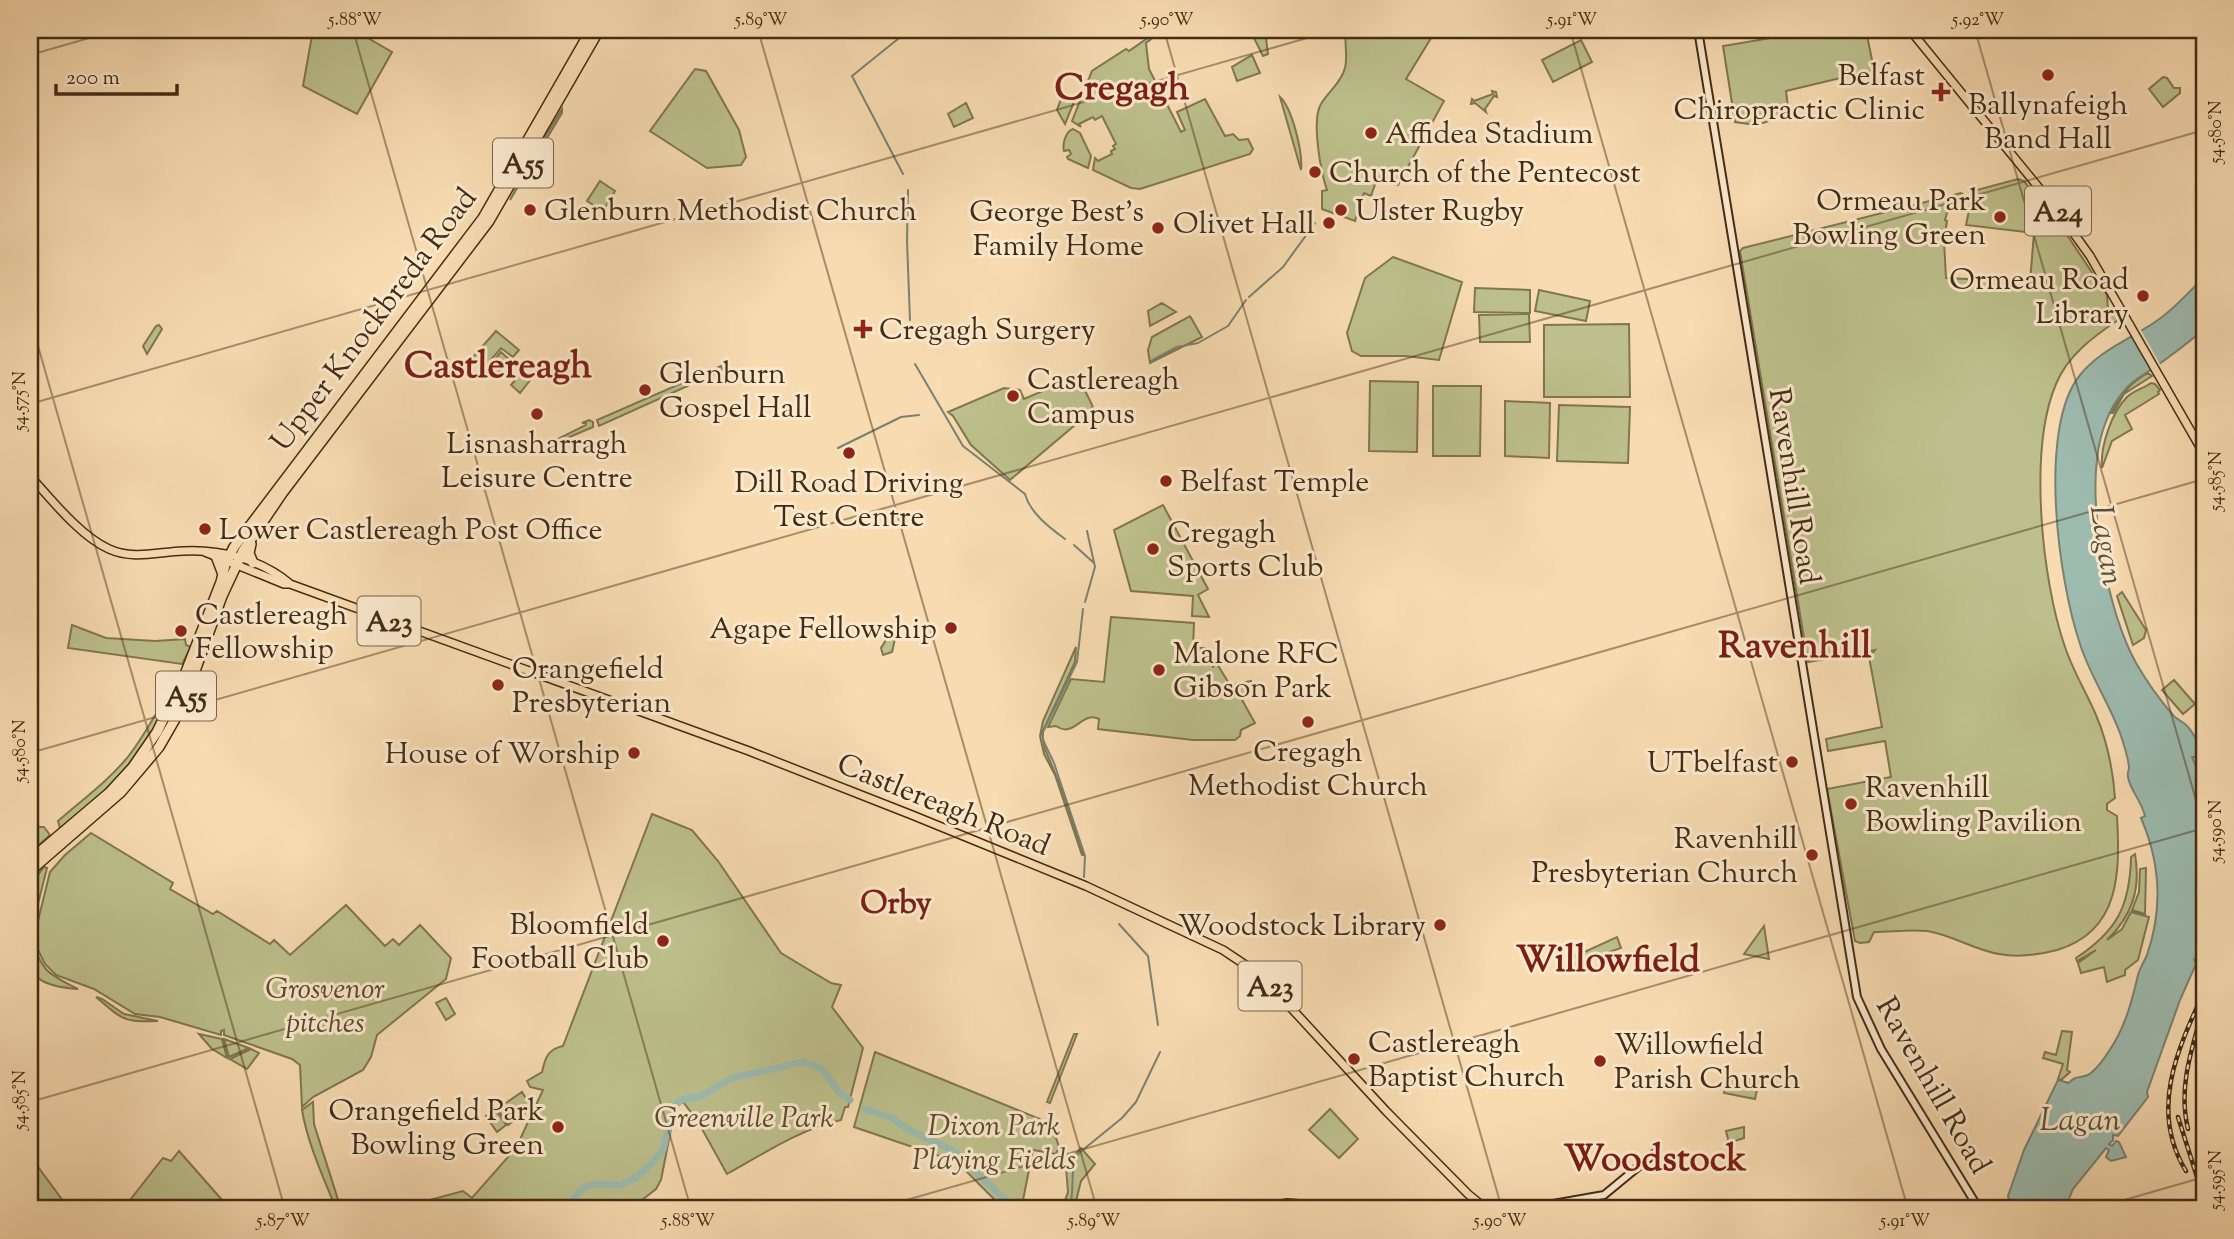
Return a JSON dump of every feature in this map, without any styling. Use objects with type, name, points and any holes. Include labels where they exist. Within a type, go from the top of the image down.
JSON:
[{"type":"highway","name":"Upper Knockbreda Road","points":[[235,558],[300,463],[483,218],[591,30]]},
{"type":"highway","name":"Upper Knockbreda Road","points":[[235,558],[300,463],[470,246],[502,200],[599,30]]},
{"type":"highway","points":[[562,106],[572,76]]},
{"type":"highway","points":[[438,299],[439,293],[469,254],[470,246]]},
{"type":"highway","points":[[253,563],[249,552],[250,545],[304,471],[300,463],[305,446],[336,405],[334,397]]},
{"type":"highway","points":[[216,556],[222,578]]},
{"type":"highway","name":"A55","points":[[30,860],[109,793],[133,767],[158,732],[184,677],[222,578],[235,558]]},
{"type":"highway","name":"A55","points":[[30,871],[121,792],[145,766],[178,715],[235,558]]},
{"type":"highway","points":[[184,677],[191,668],[197,668]]},
{"type":"main road","name":"Ravenhill Road","points":[[1698,30],[1857,997],[1881,1049],[1979,1209]]},
{"type":"main road","name":"A24","points":[[1910,30],[2061,214],[2093,260],[2204,454]]},
{"type":"main road","name":"A23","points":[[30,476],[91,538],[106,548],[131,555],[184,551],[235,558]]},
{"type":"main road","name":"A23","points":[[205,552],[235,558]]},
{"type":"main road","name":"Castlereagh Road","points":[[235,558],[253,563],[289,584],[749,751],[875,800],[1086,886],[1228,953],[1269,984],[1389,1114],[1479,1206],[1492,1209]]},
{"type":"main road","name":"Castlereagh Road","points":[[235,558],[284,584],[289,584]]},
{"type":"main road","points":[[1524,1209],[1604,1195],[1656,1153]]},
{"type":"main road","points":[[1260,1209],[1287,1203],[1361,1209]]},
{"type":"green space","points":[[313,30],[354,30],[392,52],[357,114],[303,86]]},
{"type":"green space","points":[[1159,30],[1163,30],[1146,43],[1149,69],[1181,132],[1185,130],[1177,112],[1205,99],[1225,136],[1233,134],[1239,140],[1248,139],[1253,149],[1250,154],[1140,189],[1131,188],[1093,170],[1095,158],[1098,161],[1112,154],[1116,144],[1102,116],[1079,124],[1081,127],[1072,121],[1092,71],[1126,49],[1129,51]]},
{"type":"green space","points":[[1250,30],[1265,30],[1268,54],[1263,56]]},
{"type":"green space","name":"Affidea Stadium","points":[[1346,30],[1436,30],[1406,79],[1444,101],[1398,185],[1378,176],[1371,196],[1364,193],[1355,221],[1322,209],[1322,191],[1327,190],[1317,134],[1321,104],[1341,78],[1345,68]]},
{"type":"green space","points":[[1511,30],[1691,30],[1565,37]]},
{"type":"green space","points":[[1777,30],[1866,30],[1874,70],[1786,91],[1789,115],[1756,125],[1735,122],[1723,46],[1777,37]]},
{"type":"green space","points":[[1581,40],[1592,62],[1553,82],[1542,60]]},
{"type":"green space","points":[[1252,55],[1260,73],[1237,81],[1232,67]]},
{"type":"green space","points":[[695,69],[706,71],[739,130],[746,157],[741,165],[707,168],[650,131]]},
{"type":"green space","points":[[2163,77],[2167,78],[2174,88],[2180,88],[2180,93],[2163,107],[2149,89]]},
{"type":"green space","points":[[1492,91],[1496,92],[1497,97],[1494,96],[1485,109],[1486,112],[1475,103],[1471,104],[1472,99],[1474,101],[1493,94]]},
{"type":"green space","points":[[1280,97],[1289,111],[1296,131],[1301,170]]},
{"type":"green space","points":[[1061,99],[1074,102],[1065,124],[1057,110]]},
{"type":"green space","points":[[966,103],[973,118],[954,127],[948,114]]},
{"type":"green space","points":[[562,109],[562,113],[510,200],[535,153]]},
{"type":"green space","points":[[1073,129],[1080,133],[1091,156],[1088,168],[1068,159],[1071,154],[1069,150],[1064,151],[1065,138]]},
{"type":"green space","points":[[2018,179],[2024,181],[2063,229],[2107,295],[2108,309],[2115,310],[2119,317],[2074,355],[2056,384],[2047,412],[2040,479],[2045,552],[2057,619],[2068,656],[2100,725],[2111,766],[2115,798],[2107,804],[2107,810],[2117,816],[2116,878],[2105,914],[2094,929],[2078,941],[2057,950],[2028,955],[2006,955],[1921,930],[1874,932],[1869,942],[1860,943],[1855,941],[1827,789],[1891,777],[1885,741],[1828,751],[1826,739],[1882,727],[1869,657],[1875,650],[1808,662],[1740,251],[1743,248],[1961,193],[1964,195],[1951,199],[1945,220],[1946,278],[2030,282],[2034,233],[1966,225],[1973,191]]},
{"type":"green space","points":[[600,181],[615,191],[603,211],[587,201]]},
{"type":"green space","points":[[1393,257],[1462,282],[1439,360],[1405,356],[1361,356],[1352,351],[1347,333],[1365,278]]},
{"type":"green space","points":[[1475,288],[1530,290],[1530,313],[1474,312]]},
{"type":"green space","points":[[1539,290],[1590,301],[1586,321],[1535,311]]},
{"type":"green space","points":[[1162,303],[1176,312],[1150,326],[1148,311]]},
{"type":"green space","points":[[1529,314],[1530,342],[1480,342],[1479,315]]},
{"type":"green space","points":[[1190,316],[1202,337],[1150,363],[1148,350],[1152,337]]},
{"type":"green space","points":[[1629,324],[1630,397],[1544,397],[1544,325]]},
{"type":"green space","points":[[159,325],[162,329],[147,354],[143,346]]},
{"type":"green space","points":[[496,331],[519,350],[513,357],[501,348],[484,368],[473,357]]},
{"type":"green space","points":[[501,352],[510,360],[498,373],[489,366]]},
{"type":"green space","points":[[721,366],[723,370],[599,426],[597,420]]},
{"type":"green space","points":[[522,372],[531,379],[520,393],[511,385]]},
{"type":"green space","points":[[2148,373],[2152,376],[2124,394],[2111,413],[2126,390]]},
{"type":"green space","points":[[1078,376],[1094,409],[1010,480],[971,445],[948,412],[1004,388],[1020,390],[1024,399]]},
{"type":"green space","points":[[1370,381],[1418,382],[1417,452],[1369,451]]},
{"type":"green space","points":[[2151,383],[2160,390],[2159,394],[2125,415],[2132,429],[2112,441],[2102,468],[2105,441],[2116,412],[2129,395]]},
{"type":"green space","points":[[1433,386],[1481,386],[1480,456],[1433,456]]},
{"type":"green space","points":[[1505,401],[1550,403],[1549,458],[1505,456]]},
{"type":"green space","points":[[1559,405],[1630,407],[1628,463],[1557,461]]},
{"type":"green space","points":[[589,420],[593,422],[593,427],[558,442],[554,441],[586,425],[582,423]]},
{"type":"green space","name":"Cregagh Sports Club","points":[[1163,505],[1208,589],[1198,595],[1209,617],[1192,616],[1193,596],[1131,591],[1114,530]]},
{"type":"green space","points":[[2122,592],[2146,630],[2144,638],[2133,645],[2117,596]]},
{"type":"green space","name":"Malone RFC Gibson Park","points":[[1111,617],[1194,623],[1193,648],[1208,648],[1213,657],[1213,668],[1214,659],[1230,685],[1251,681],[1241,698],[1255,723],[1241,730],[1240,736],[1235,740],[1193,740],[1098,729],[1099,719],[1093,717],[1068,729],[1048,727],[1071,679],[1104,682]]},
{"type":"green space","points":[[72,625],[106,638],[155,641],[185,639],[186,645],[191,647],[182,664],[68,648]]},
{"type":"green space","points":[[889,635],[895,639],[892,652],[883,655],[881,648]]},
{"type":"green space","points":[[1076,647],[1075,662],[1042,733],[1045,749],[1063,792],[1084,855],[1055,775],[1044,754],[1040,736],[1043,721]]},
{"type":"green space","points":[[2174,680],[2195,704],[2183,714],[2162,690]]},
{"type":"green space","points":[[174,687],[155,727],[128,766],[95,800],[60,828],[58,821],[103,783],[127,758]]},
{"type":"green space","name":"Greenville Park","points":[[652,814],[692,830],[718,861],[781,953],[831,983],[841,985],[832,1007],[863,1048],[848,1107],[845,1107],[841,1120],[796,1136],[727,1174],[697,1120],[683,1102],[675,1109],[661,1180],[656,1189],[633,1207],[396,1209],[463,1191],[472,1198],[516,1148],[543,1090],[530,1087],[527,1081],[542,1072],[551,1052],[563,1046]]},
{"type":"green space","points":[[44,827],[50,835],[30,853],[30,832]]},
{"type":"green space","name":"Grosvenor pitches","points":[[91,833],[173,883],[170,889],[213,914],[217,911],[270,944],[274,940],[290,955],[346,905],[385,946],[393,939],[399,945],[420,925],[451,958],[446,979],[377,1035],[371,1057],[363,1070],[313,1097],[302,1107],[300,1065],[292,1059],[224,1035],[224,1030],[221,1035],[160,1017],[135,1014],[94,989],[56,975],[45,964],[38,950],[35,933],[50,872]]},
{"type":"green space","points":[[2135,854],[2137,879],[2133,901],[2123,921],[2107,940],[2122,929],[2131,912],[2149,917],[2138,960],[2125,970],[2125,975],[2107,982],[2104,967],[2081,973],[2078,963],[2096,950],[2077,961],[2076,958],[2102,938],[2118,916],[2128,890],[2131,857]]},
{"type":"green space","points":[[44,867],[47,868],[30,936],[33,890]]},
{"type":"green space","points":[[2146,868],[2145,914],[2132,910],[2139,892],[2140,869]]},
{"type":"green space","points":[[1764,926],[1769,959],[1744,954]]},
{"type":"green space","points":[[1617,937],[1621,948],[1572,965],[1569,959]]},
{"type":"green space","points":[[33,942],[44,967],[78,989],[47,983],[33,973],[30,955]]},
{"type":"green space","points":[[96,997],[124,1014],[158,1021],[124,1018]]},
{"type":"green space","points":[[446,998],[455,1014],[446,1020],[436,1003]]},
{"type":"green space","points":[[2062,1031],[2072,1032],[2067,1070],[2070,1072],[2061,1080],[2058,1079],[2063,1064],[2043,1058],[2045,1052],[2056,1055]]},
{"type":"green space","points":[[199,1034],[222,1039],[227,1058],[212,1049]]},
{"type":"green space","points":[[1074,1034],[1077,1034],[1050,1103],[1047,1102]]},
{"type":"green space","points":[[224,1039],[249,1048],[229,1057]]},
{"type":"green space","points":[[251,1049],[259,1053],[247,1069],[230,1059]]},
{"type":"green space","name":"Dixon Park Playing Fields","points":[[875,1052],[1040,1119],[1056,1138],[1059,1147],[1056,1154],[1033,1150],[1023,1200],[1026,1209],[1017,1205],[1016,1209],[1003,1208],[957,1162],[854,1127]]},
{"type":"green space","points":[[1727,1075],[1759,1080],[1755,1099],[1724,1093]]},
{"type":"green space","points":[[522,1092],[532,1108],[508,1125],[497,1109]]},
{"type":"green space","points":[[313,1102],[314,1124],[341,1209],[336,1209],[308,1136],[302,1110]]},
{"type":"green space","points":[[1330,1109],[1358,1139],[1339,1158],[1309,1130]]},
{"type":"green space","points":[[496,1110],[506,1125],[497,1132],[486,1116]]},
{"type":"green space","points":[[1744,1127],[1744,1138],[1729,1143],[1726,1131]]},
{"type":"green space","points":[[1081,1148],[1095,1164],[1081,1181],[1074,1209],[1062,1209],[1068,1192],[1065,1155],[1074,1156]]},
{"type":"green space","points":[[179,1151],[230,1209],[123,1209],[163,1158],[171,1161]]},
{"type":"green space","points":[[30,1156],[69,1209],[30,1209]]},
{"type":"water","name":"Lagan","points":[[2204,277],[2204,329],[2132,382],[2109,414],[2098,451],[2096,508],[2110,592],[2126,642],[2153,690],[2175,717],[2189,728],[2203,751],[2201,755],[2204,778],[2195,757],[2192,757],[2204,785],[2204,955],[2194,959],[2196,964],[2180,1000],[2147,1092],[2148,1097],[2118,1136],[2113,1135],[2109,1144],[2112,1146],[2116,1141],[2119,1142],[2126,1157],[2111,1161],[2106,1157],[2109,1150],[2106,1148],[2073,1189],[2065,1209],[2011,1209],[2008,1196],[2024,1150],[2058,1080],[2069,1083],[2091,1073],[2105,1057],[2124,1024],[2152,938],[2157,903],[2152,852],[2141,818],[2145,816],[2129,782],[2126,751],[2121,736],[2080,644],[2065,584],[2056,506],[2059,431],[2067,399],[2088,366],[2164,315]]},
{"type":"pier","points":[[2140,328],[2161,366],[2152,373],[2130,333]]},
{"type":"waterway","points":[[903,174],[852,76],[909,30]]},
{"type":"waterway","points":[[908,190],[910,320]]},
{"type":"waterway","points":[[1249,297],[1283,267],[1315,223]]},
{"type":"waterway","points":[[1151,361],[1177,347],[1198,343],[1228,326],[1246,300]]},
{"type":"waterway","points":[[915,364],[963,446],[1025,494],[1036,514],[1065,539]]},
{"type":"waterway","points":[[1075,421],[1093,407]]},
{"type":"waterway","points":[[838,448],[901,417],[919,415]]},
{"type":"waterway","points":[[1085,602],[1095,567],[1087,531]]},
{"type":"waterway","points":[[1074,545],[1094,563]]},
{"type":"waterway","points":[[1083,609],[1077,662],[1043,732],[1043,740],[1054,763],[1085,856],[1084,877]]},
{"type":"waterway","points":[[1119,924],[1148,956],[1158,1025]]},
{"type":"waterway","points":[[1069,1209],[1074,1167],[1079,1153],[1122,1118],[1136,1102],[1160,1052]]},
{"type":"waterway","points":[[565,1209],[583,1188],[595,1184],[620,1185],[637,1177],[663,1150],[674,1106],[682,1100],[701,1096],[732,1078],[803,1062],[821,1068],[841,1094],[850,1100]]},
{"type":"waterway","points":[[865,1109],[890,1117],[911,1131],[954,1151],[1015,1209]]},
{"type":"waterway","points":[[527,1209],[534,1203],[541,1202],[553,1209]]},
{"type":"railway","points":[[2186,1171],[2175,1148],[2169,1126],[2168,1103],[2177,1058],[2204,992]]},
{"type":"railway","points":[[2188,1129],[2185,1088],[2199,1023]]},
{"type":"railway","points":[[2178,1117],[2197,1177]]},
{"type":"place","name":"Ballynafeigh Band Hall","points":[[2048,75]]},
{"type":"place","name":"Belfast Chiropractic Clinic","points":[[1941,92]]},
{"type":"place","name":"Affidea Stadium","points":[[1371,133]]},
{"type":"place","name":"Church of the Pentecost","points":[[1315,172]]},
{"type":"place","name":"Glenburn Methodist Church","points":[[530,210]]},
{"type":"place","name":"Ulster Rugby","points":[[1341,210]]},
{"type":"place","name":"Ormeau Park Bowling Green","points":[[2000,217]]},
{"type":"place","name":"Olivet Hall","points":[[1329,223]]},
{"type":"place","name":"George Best's Family Home","points":[[1158,228]]},
{"type":"place","name":"Ormeau Road Library","points":[[2143,296]]},
{"type":"place","name":"Cregagh Surgery","points":[[863,329]]},
{"type":"place","name":"Glenburn Gospel Hall","points":[[645,390]]},
{"type":"place","name":"Castlereagh Campus","points":[[1013,396]]},
{"type":"place","name":"Lisnasharragh Leisure Centre","points":[[537,414]]},
{"type":"place","name":"Dill Road Driving Test Centre","points":[[849,453]]},
{"type":"place","name":"Belfast Temple","points":[[1166,481]]},
{"type":"place","name":"Lower Castlereagh Post Office","points":[[205,529]]},
{"type":"place","name":"Cregagh Sports Club","points":[[1153,549]]},
{"type":"place","name":"Agape Fellowship","points":[[951,628]]},
{"type":"place","name":"Castlereagh Fellowship","points":[[181,631]]},
{"type":"place","name":"Malone RFC Gibson Park","points":[[1159,670]]},
{"type":"place","name":"Orangefield Presbyterian","points":[[498,685]]},
{"type":"place","name":"Cregagh Methodist Church","points":[[1308,722]]},
{"type":"place","name":"House of Worship","points":[[634,753]]},
{"type":"place","name":"UTbelfast","points":[[1792,762]]},
{"type":"place","name":"Ravenhill Bowling Pavilion","points":[[1851,804]]},
{"type":"place","name":"Ravenhill Presbyterian Church","points":[[1812,855]]},
{"type":"place","name":"Woodstock Library","points":[[1440,925]]},
{"type":"place","name":"Bloomfield Football Club","points":[[663,941]]},
{"type":"place","name":"Castlereagh Baptist Church","points":[[1354,1059]]},
{"type":"place","name":"Willowfield Parish Church","points":[[1600,1061]]},
{"type":"place","name":"Orangefield Park Bowling Green","points":[[558,1127]]},
{"type":"district","name":"Cregagh","points":[[1122,86]]},
{"type":"district","name":"Castlereagh","points":[[498,364]]},
{"type":"district","name":"Ravenhill","points":[[1795,644]]},
{"type":"district","name":"Orby","points":[[896,902]]},
{"type":"district","name":"Willowfield","points":[[1608,958]]},
{"type":"district","name":"Woodstock","points":[[1655,1157]]}]
